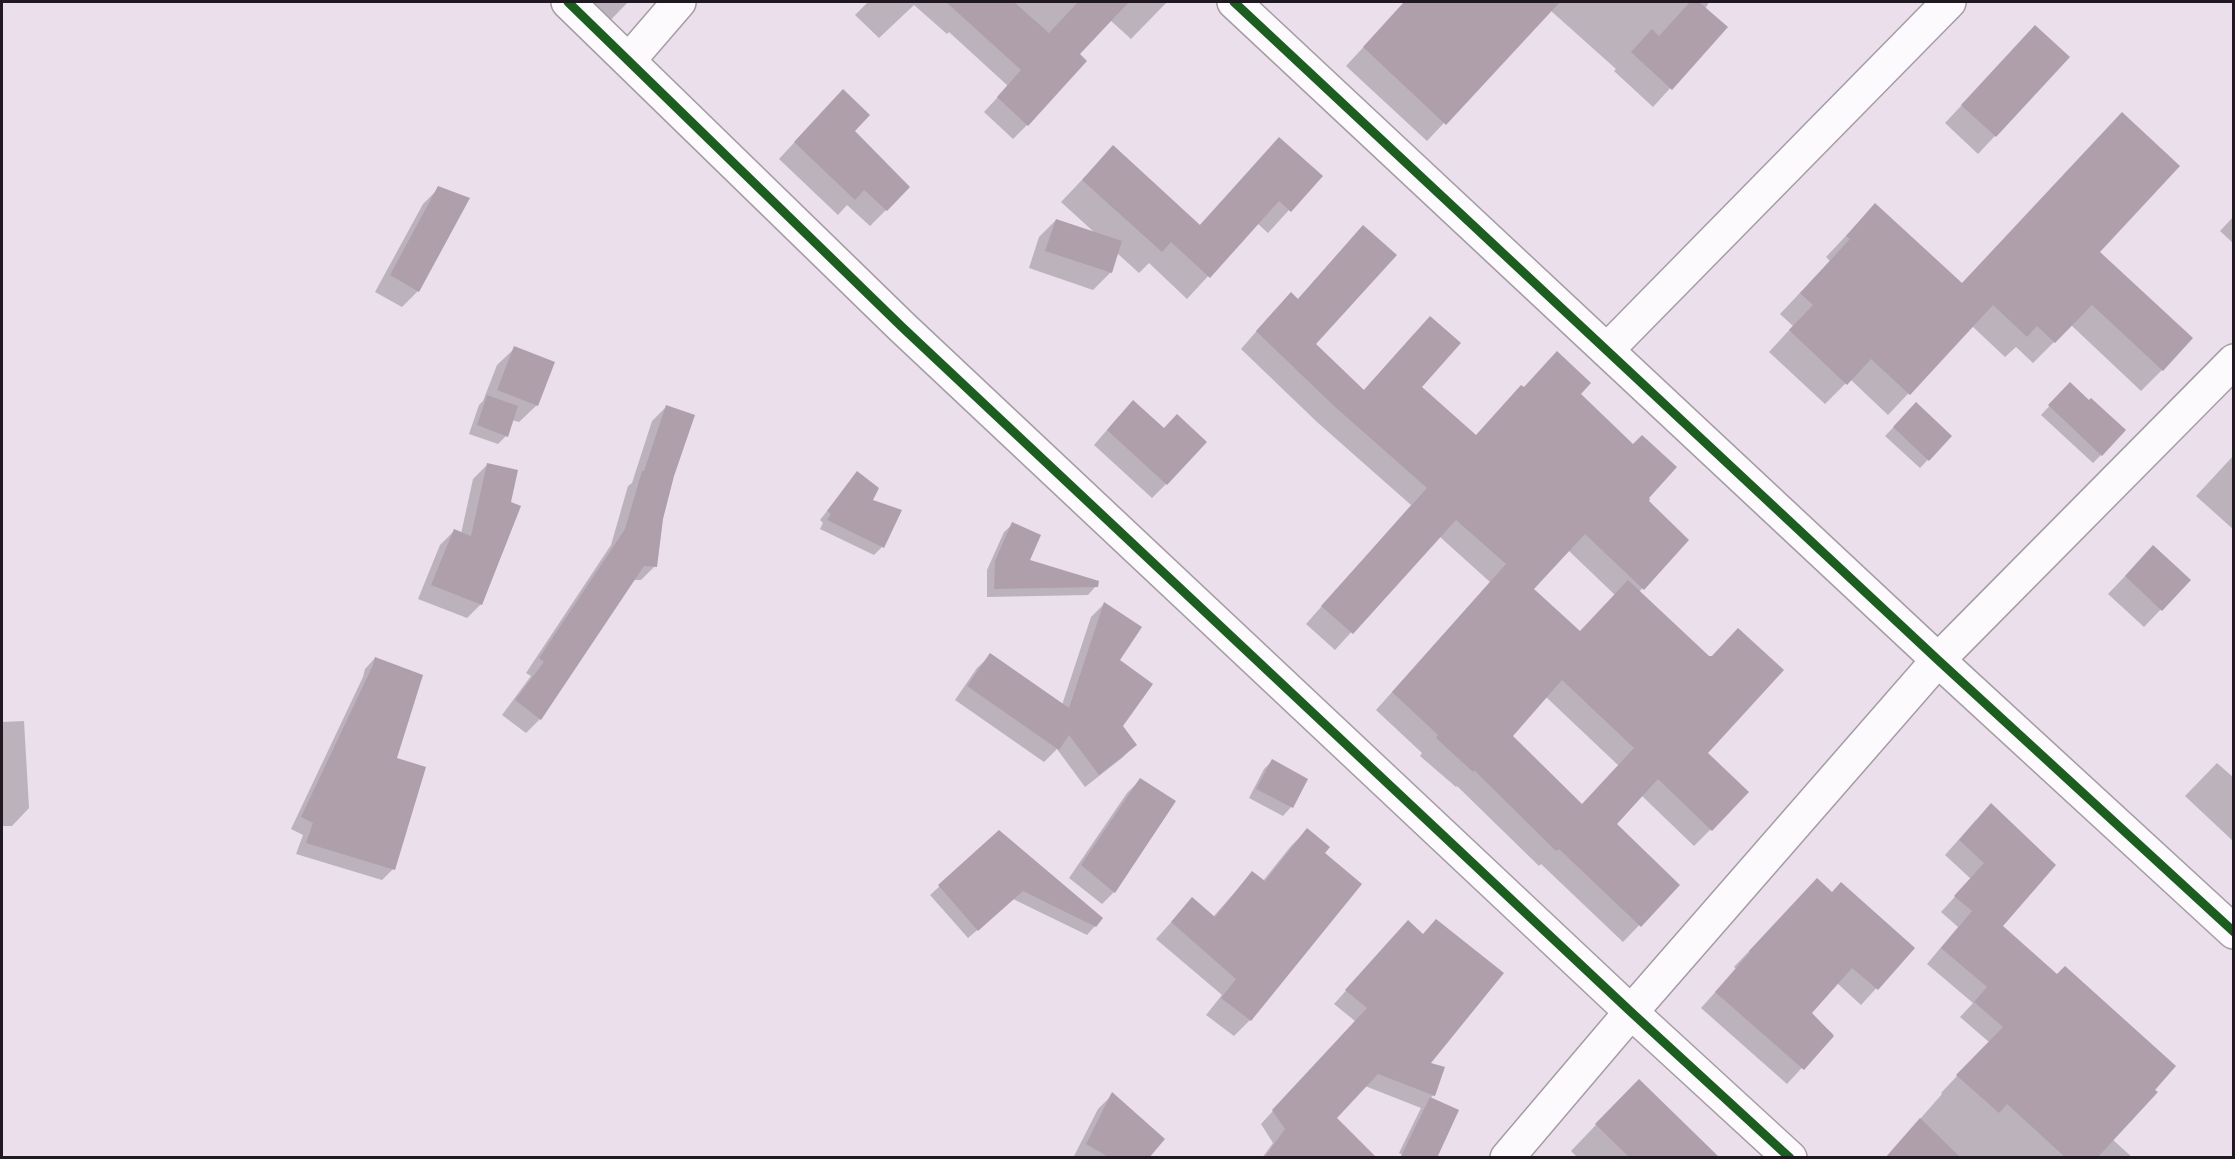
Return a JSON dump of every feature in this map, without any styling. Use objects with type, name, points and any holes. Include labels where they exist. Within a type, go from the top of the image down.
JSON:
[{"type":"street","points":[[568,2],[902,327],[1631,1012],[1790,1158]]},
{"type":"street","points":[[629,60],[679,2]]},
{"type":"street","points":[[1234,2],[1938,660],[2234,932]]},
{"type":"street","points":[[1607,350],[1937,5]]},
{"type":"street","points":[[1507,1158],[1938,660],[2234,361]]},
{"type":"building","points":[[946,2],[1014,2],[1049,33],[1078,2],[1129,2],[1080,54],[1087,61],[1028,126],[997,97],[1021,70]]},
{"type":"building","points":[[1404,2],[1560,2],[1446,125],[1363,47]]},
{"type":"building","points":[[1690,2],[1699,2],[1728,27],[1672,90],[1631,52],[1652,29],[1659,36]]},
{"type":"building","points":[[2035,25],[2070,57],[1996,137],[1961,105]]},
{"type":"building","points":[[843,89],[870,115],[855,131],[910,187],[887,211],[864,190],[855,200],[794,142]]},
{"type":"building","points":[[2122,112],[2180,166],[2100,252],[2193,338],[2163,371],[2092,305],[2055,343],[2037,326],[2027,337],[1993,305],[1910,395],[1871,359],[1847,385],[1789,330],[1813,305],[1800,293],[1850,239],[1846,236],[1875,203],[1962,283]]},
{"type":"building","points":[[1279,137],[1323,176],[1291,212],[1279,201],[1210,278],[1171,242],[1162,252],[1082,180],[1113,145],[1200,225]]},
{"type":"building","points":[[438,186],[470,198],[419,292],[390,275]]},
{"type":"building","points":[[1056,219],[1122,241],[1112,273],[1045,251]]},
{"type":"building","points":[[1363,225],[1397,255],[1316,344],[1364,390],[1430,316],[1461,343],[1422,387],[1476,435],[1521,385],[1524,387],[1557,351],[1591,383],[1581,394],[1633,444],[1642,435],[1677,467],[1649,498],[1649,501],[1689,540],[1644,590],[1585,534],[1534,589],[1580,631],[1628,580],[1709,656],[1712,656],[1738,628],[1784,670],[1708,753],[1749,792],[1712,831],[1658,779],[1617,824],[1680,885],[1641,927],[1559,849],[1556,851],[1474,770],[1473,772],[1436,738],[1438,735],[1392,692],[1506,564],[1456,520],[1353,634],[1321,606],[1427,488],[1334,406],[1256,331],[1291,292],[1298,299]],"holes":[[[1562,680],[1634,748],[1582,804],[1513,736]]]},
{"type":"building","points":[[514,346],[555,362],[538,406],[497,390]]},
{"type":"building","points":[[2070,382],[2126,430],[2102,456],[2048,405]]},
{"type":"building","points":[[487,395],[518,406],[508,437],[477,425]]},
{"type":"building","points":[[1133,400],[1164,428],[1177,414],[1207,442],[1167,485],[1107,430]]},
{"type":"building","points":[[1916,402],[1952,436],[1929,461],[1893,427]]},
{"type":"building","points":[[666,405],[695,415],[674,476],[663,519],[657,567],[644,566],[541,720],[515,700],[544,662],[539,658],[625,529],[642,471],[644,471]]},
{"type":"building","points":[[487,463],[518,470],[511,502],[521,506],[482,605],[431,585],[454,529],[471,536]]},
{"type":"building","points":[[857,471],[879,488],[873,500],[902,510],[884,548],[827,520],[831,514],[827,511]]},
{"type":"building","points":[[1012,522],[1041,535],[1030,560],[1099,581],[1098,587],[994,589],[995,561]]},
{"type":"building","points":[[2153,545],[2191,580],[2162,611],[2125,576]]},
{"type":"building","points":[[1104,602],[1142,627],[1120,660],[1153,684],[1123,726],[1137,745],[1099,775],[1069,735],[1059,750],[967,686],[990,653],[1069,708]]},
{"type":"building","points":[[375,657],[423,675],[397,758],[426,767],[395,870],[306,843],[313,823],[301,817]]},
{"type":"building","points":[[1272,759],[1308,779],[1293,808],[1256,789]]},
{"type":"building","points":[[1140,778],[1176,801],[1115,893],[1081,865]]},
{"type":"building","points":[[1991,803],[2056,865],[2003,926],[2057,974],[2065,966],[2176,1066],[2155,1090],[2158,1092],[2097,1158],[2066,1158],[2007,1104],[1999,1113],[1956,1075],[2003,1027],[1974,1002],[1987,987],[1941,948],[1972,911],[1954,896],[1984,863],[1959,840]]},
{"type":"building","points":[[1307,828],[1330,847],[1325,853],[1362,884],[1251,1021],[1221,998],[1236,979],[1171,922],[1192,897],[1215,917],[1252,871],[1265,881]]},
{"type":"building","points":[[999,830],[1103,918],[1096,927],[1023,891],[978,931],[938,885]]},
{"type":"building","points":[[1817,878],[1832,892],[1841,882],[1915,948],[1878,990],[1852,968],[1812,1013],[1834,1036],[1804,1070],[1715,992],[1749,951]]},
{"type":"building","points":[[1436,919],[1504,973],[1431,1063],[1445,1067],[1435,1096],[1378,1074],[1337,1118],[1377,1158],[1264,1158],[1285,1129],[1272,1110],[1367,1008],[1345,990],[1408,920],[1423,934]]},
{"type":"building","points":[[1639,1079],[1720,1158],[1630,1158],[1595,1124]]},
{"type":"building","points":[[1112,1092],[1165,1139],[1149,1158],[1110,1158],[1086,1144]]},
{"type":"building","points":[[1430,1097],[1459,1110],[1437,1158],[1400,1158]]},
{"type":"building","points":[[1920,1118],[1961,1158],[1885,1158]]},
{"type":"cycle path","points":[[568,2],[902,327],[1631,1012],[1790,1158]]},
{"type":"cycle path","points":[[1234,2],[1938,660],[2234,932]]}]
